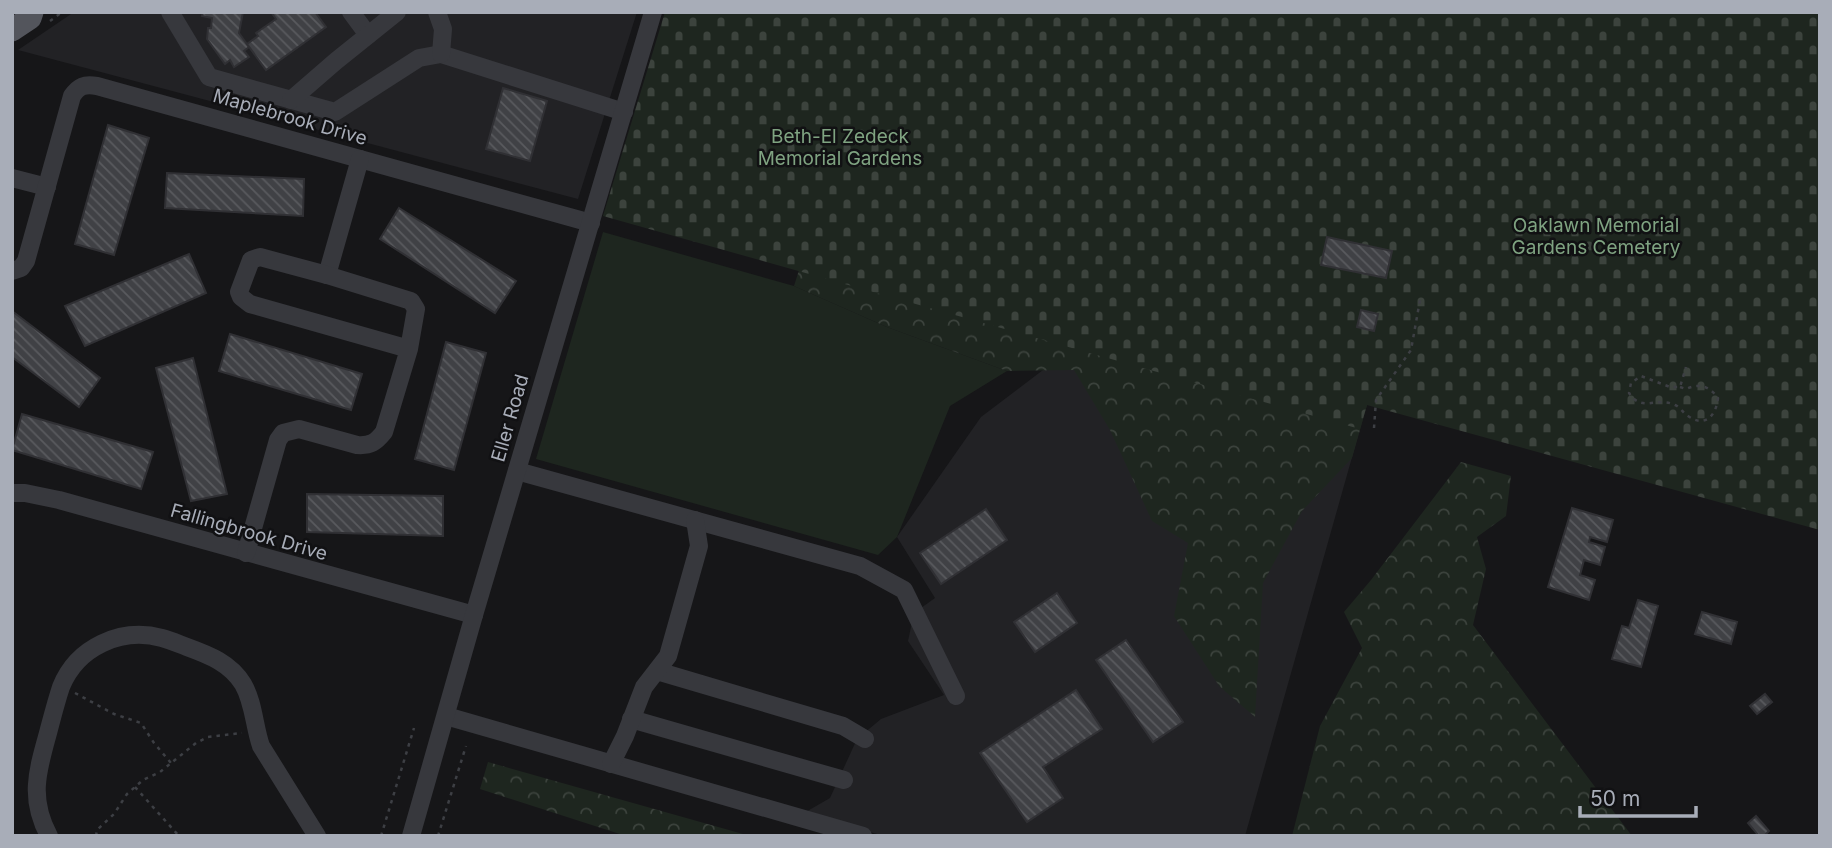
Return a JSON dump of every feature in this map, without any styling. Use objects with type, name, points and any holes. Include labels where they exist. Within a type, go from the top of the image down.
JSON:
[{"type":"main road","points":[[12,30],[30,18],[32,12]]},
{"type":"street","points":[[170,12],[209,77],[335,112],[419,58],[441,54],[624,112]]},
{"type":"street","points":[[351,12],[368,35]]},
{"type":"street","points":[[291,100],[397,12]]},
{"type":"street","points":[[437,12],[443,29],[441,54]]},
{"type":"street","name":"Eller Road","points":[[411,836],[653,12]]},
{"type":"street","name":"Maplebrook Drive","points":[[12,271],[21,268],[26,261],[72,96],[78,88],[86,84],[591,223]]},
{"type":"street","points":[[327,275],[360,159]]},
{"type":"street","points":[[12,178],[47,187]]},
{"type":"street","points":[[246,553],[278,440],[283,433],[299,429],[367,446],[376,442],[384,432],[408,349],[416,309],[411,301],[327,275],[260,257],[251,260],[239,292],[250,304],[408,349]]},
{"type":"street","points":[[517,471],[860,566],[904,590],[956,696]]},
{"type":"street","name":"Fallingbrook Drive","points":[[12,492],[59,500],[474,615]]},
{"type":"street","points":[[611,764],[644,687],[668,656],[699,546],[695,520]]},
{"type":"street","points":[[49,836],[37,809],[36,787],[43,751],[63,683],[81,656],[95,646],[108,640],[145,635],[208,655],[233,671],[244,685],[261,746],[317,836]]},
{"type":"street","points":[[657,671],[843,726],[866,739]]},
{"type":"street","points":[[446,716],[863,836]]},
{"type":"street","points":[[631,719],[844,780]]},
{"type":"path","points":[[1374,428],[1376,400],[1411,350],[1420,300]]},
{"type":"path","points":[[1680,387],[1686,367]]},
{"type":"path","points":[[1641,376],[1670,387],[1680,387],[1686,389],[1704,386],[1712,390],[1718,398],[1717,408],[1712,416],[1704,421],[1693,419],[1677,405],[1667,402],[1643,404],[1634,401],[1629,393],[1631,383],[1641,376]]},
{"type":"path","points":[[63,683],[114,715],[141,723],[171,763]]},
{"type":"path","points":[[381,836],[414,728]]},
{"type":"path","points":[[96,836],[97,831],[114,814],[127,794],[196,743],[208,737],[256,730]]},
{"type":"path","points":[[438,836],[466,746]]},
{"type":"path","points":[[135,787],[180,836]]},
{"type":"shaded area","points":[[74,12],[637,12],[578,199],[18,50]]},
{"type":"shaded area","points":[[1072,348],[1360,429],[1245,836],[884,836],[804,813],[830,798],[857,739],[881,719],[944,695],[908,641],[914,613],[935,598],[897,537],[981,417]]},
{"type":"green space","name":"Oaklawn Memorial Gardens Cemetery","points":[[665,12],[1820,12],[1820,530],[1367,405],[1360,429],[603,216]]},
{"type":"green space","points":[[1235,12],[1367,405],[1352,458],[1302,511],[1263,583],[1255,717],[1219,686],[1174,616],[1188,543],[1152,521],[1110,430],[1074,370],[1007,371],[887,327],[794,286],[808,242]]},
{"type":"green space","points":[[603,232],[794,286],[887,327],[1007,371],[950,406],[897,537],[878,555],[536,459]]},
{"type":"green space","points":[[1461,462],[1511,476],[1506,516],[1477,537],[1486,569],[1473,625],[1632,836],[1292,836],[1320,726],[1362,648],[1344,612]]},
{"type":"green space","points":[[488,762],[750,836],[626,836],[480,789]]},
{"type":"building","points":[[203,12],[243,12],[239,33],[249,47],[244,51],[249,57],[234,67],[230,60],[225,64],[207,39],[212,18],[202,16]]},
{"type":"building","points":[[271,12],[315,12],[326,27],[266,70],[247,44],[258,36],[256,33],[276,19]]},
{"type":"building","points":[[503,88],[547,101],[530,161],[486,149]]},
{"type":"building","points":[[108,125],[149,138],[114,255],[75,244]]},
{"type":"building","points":[[167,173],[304,179],[303,216],[165,208]]},
{"type":"building","points":[[399,208],[516,281],[495,313],[380,239]]},
{"type":"building","points":[[1327,237],[1392,251],[1386,278],[1321,265]]},
{"type":"building","points":[[189,254],[206,293],[85,346],[65,306]]},
{"type":"building","points":[[1361,310],[1378,314],[1374,331],[1357,327]]},
{"type":"building","points":[[12,311],[100,378],[79,407],[12,357]]},
{"type":"building","points":[[230,334],[362,374],[351,410],[219,371]]},
{"type":"building","points":[[446,342],[486,353],[454,470],[415,459]]},
{"type":"building","points":[[193,358],[227,494],[191,501],[156,368]]},
{"type":"building","points":[[22,414],[153,452],[141,489],[12,450]]},
{"type":"building","points":[[307,494],[443,496],[443,536],[307,532]]},
{"type":"building","points":[[1572,508],[1613,520],[1607,542],[1590,537],[1589,542],[1605,547],[1600,565],[1584,560],[1580,575],[1595,580],[1589,600],[1548,587]]},
{"type":"building","points":[[986,509],[1007,540],[941,584],[920,553]]},
{"type":"building","points":[[1057,593],[1077,623],[1035,652],[1014,622]]},
{"type":"building","points":[[1638,600],[1658,606],[1641,667],[1612,659],[1622,626],[1629,628]]},
{"type":"building","points":[[1702,612],[1737,622],[1731,644],[1695,634]]},
{"type":"building","points":[[1126,640],[1183,722],[1153,742],[1096,660]]},
{"type":"building","points":[[1076,690],[1102,729],[1043,767],[1063,798],[1027,822],[980,753]]},
{"type":"building","points":[[1765,694],[1772,702],[1757,714],[1750,706]]},
{"type":"building","points":[[1756,816],[1769,831],[1764,836],[1759,836],[1748,823]]},
{"type":"park label","name":"Beth-El Zedeck Memorial Gardens","points":[[840,147]]}]
